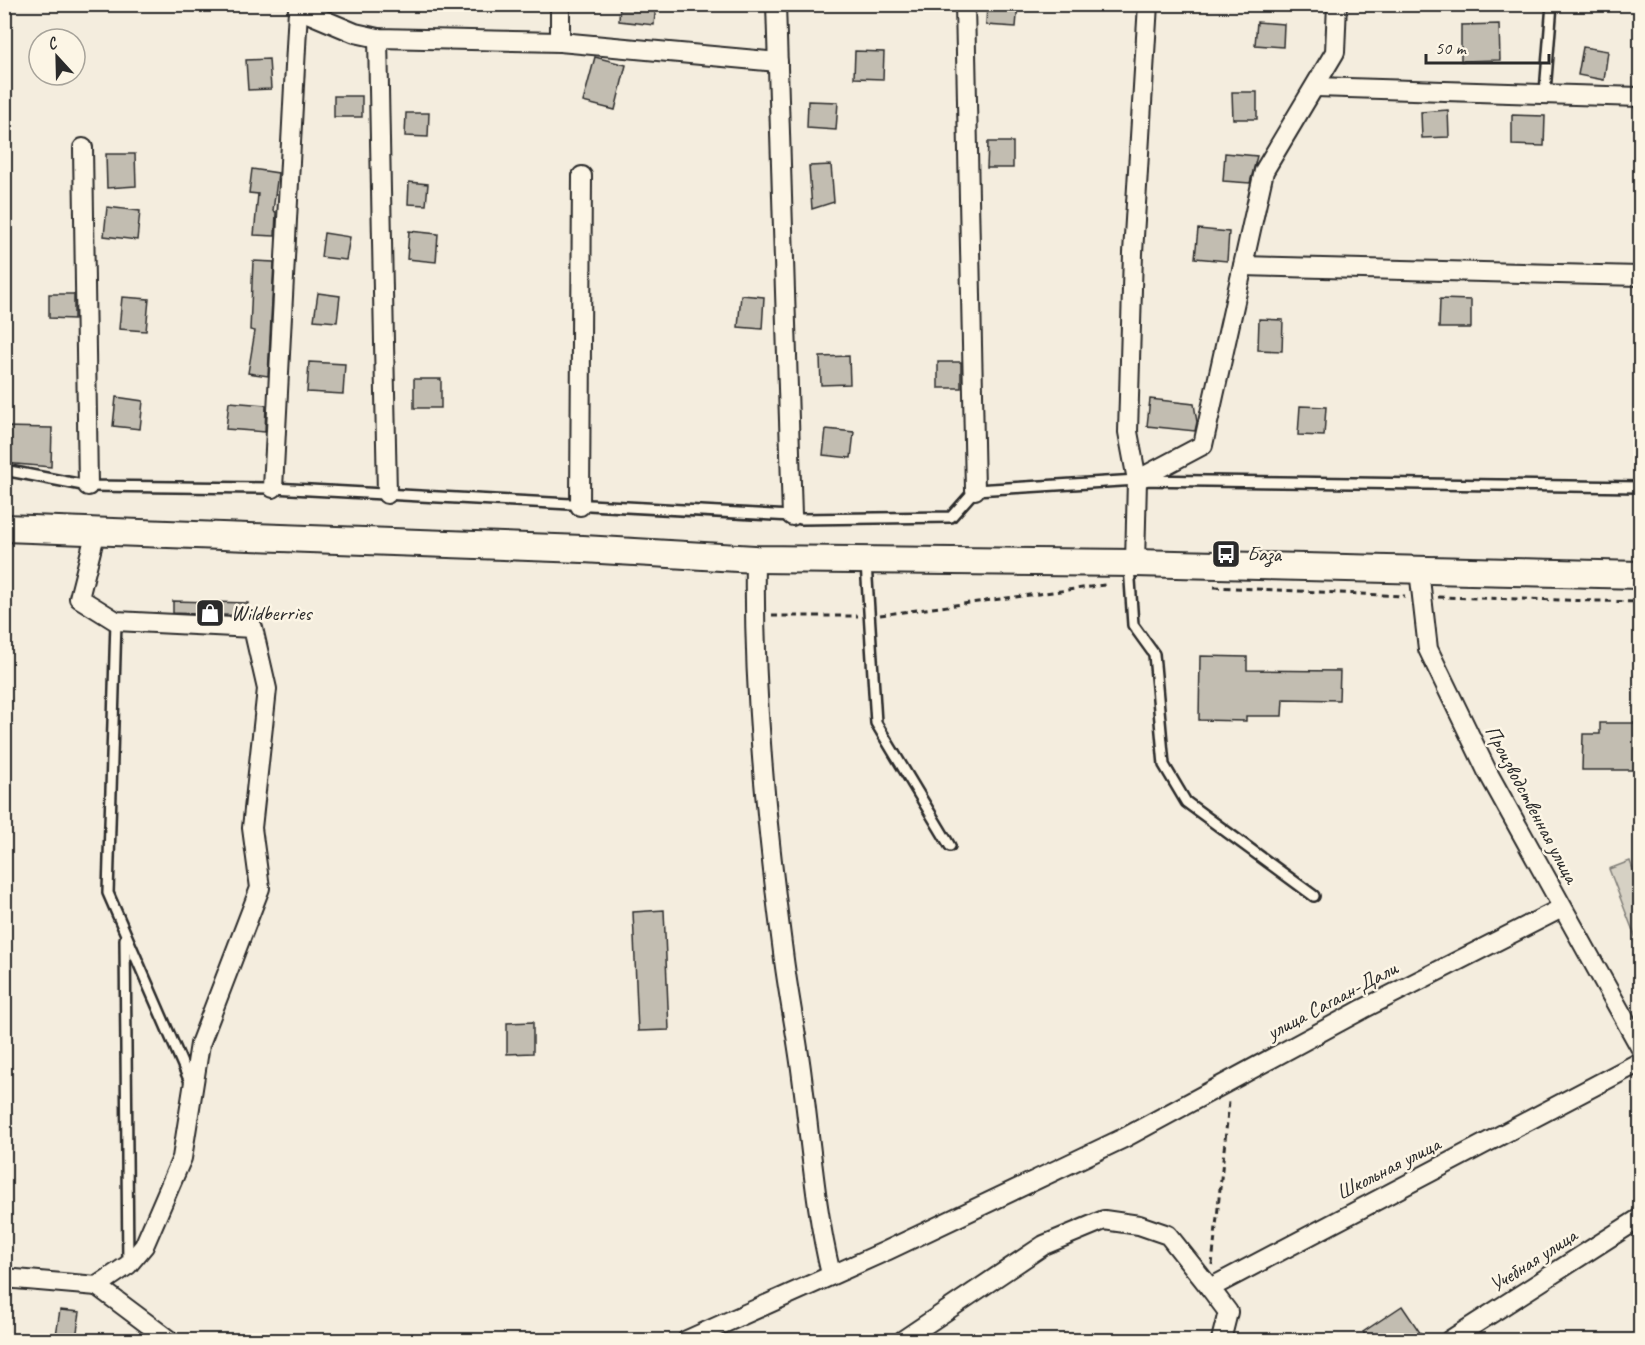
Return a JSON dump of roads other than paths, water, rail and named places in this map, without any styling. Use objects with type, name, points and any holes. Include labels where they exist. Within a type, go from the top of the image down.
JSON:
[{"type":"main road","points":[[4,528],[755,559],[1132,570],[1419,570],[1641,575]]},
{"type":"street","points":[[560,4],[560,42]]},
{"type":"street","points":[[776,4],[792,516]]},
{"type":"street","points":[[964,4],[975,490]]},
{"type":"street","points":[[1132,570],[1137,480],[1128,432],[1132,252],[1148,4]]},
{"type":"street","points":[[1137,480],[1203,445],[1264,171],[1335,52],[1337,4]]},
{"type":"street","points":[[273,489],[299,7],[356,33],[378,38],[560,42],[778,62]]},
{"type":"street","points":[[378,38],[387,494]]},
{"type":"street","points":[[1316,87],[1545,92],[1641,97]]},
{"type":"street","points":[[82,148],[88,486]]},
{"type":"street","points":[[580,506],[582,176]]},
{"type":"street","points":[[1243,266],[1641,276]]},
{"type":"street","points":[[96,531],[79,598],[116,621],[253,628],[267,689],[252,828],[260,888],[200,1044],[182,1158],[144,1246],[128,1265],[97,1286]]},
{"type":"street","points":[[755,559],[754,615],[758,709],[783,951],[802,1077],[820,1230],[831,1274]]},
{"type":"street","name":"Производственная улица","points":[[1419,570],[1428,649],[1487,771],[1641,1047]]},
{"type":"street","name":"улица Сагаан-Дали","points":[[687,1341],[886,1251],[1126,1137],[1231,1079],[1562,908]]},
{"type":"street","name":"Школьная улица","points":[[1210,1288],[1641,1062]]},
{"type":"street","name":"Учебная улица","points":[[1450,1341],[1641,1218]]},
{"type":"street","points":[[903,1341],[1044,1245],[1104,1220],[1139,1226],[1168,1235],[1228,1312],[1221,1341]]},
{"type":"street","points":[[4,1278],[97,1286],[169,1341]]},
{"type":"lane","points":[[1545,92],[1552,4]]},
{"type":"lane","points":[[4,470],[88,486],[273,489],[387,494],[792,516],[801,519],[951,517],[975,490],[1137,480],[1641,487]]},
{"type":"lane","points":[[866,561],[876,723],[950,846]]},
{"type":"lane","points":[[1132,570],[1133,626],[1154,654],[1164,765],[1186,802],[1314,896]]},
{"type":"lane","points":[[116,621],[108,893],[193,1088]]},
{"type":"lane","points":[[125,933],[128,1265]]},
{"type":"place","name":"База","points":[[1226,554]]},
{"type":"place","name":"Wildberries","points":[[210,613]]}]
